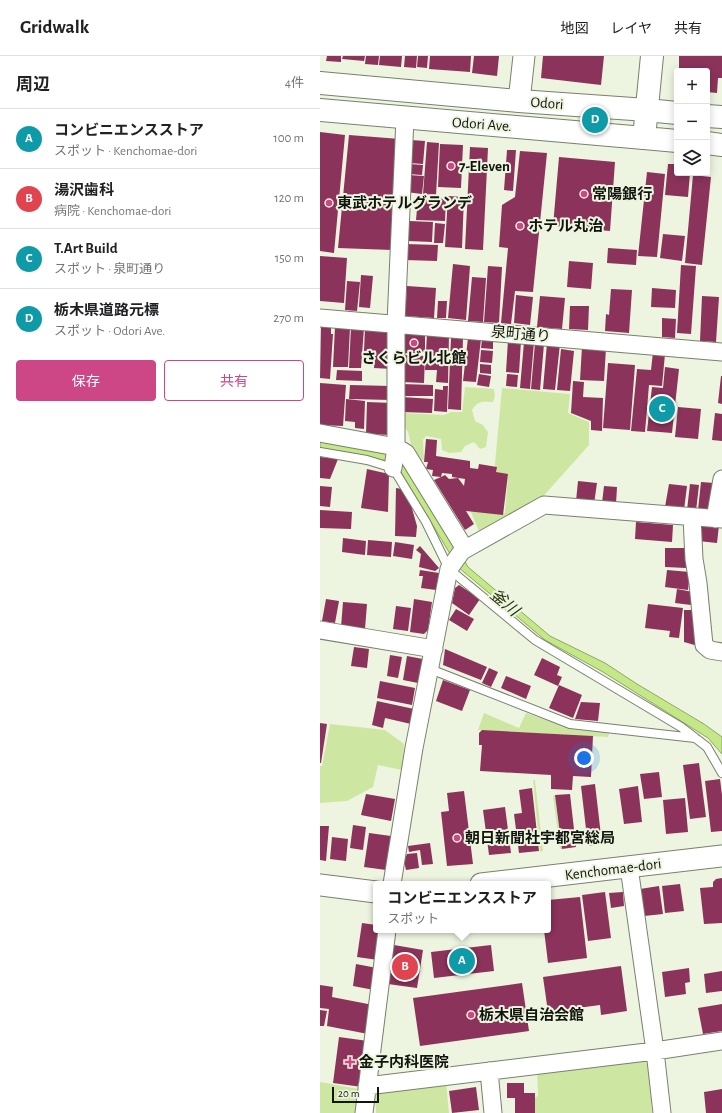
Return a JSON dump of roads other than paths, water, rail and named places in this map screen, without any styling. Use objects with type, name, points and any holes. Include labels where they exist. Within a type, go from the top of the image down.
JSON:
[{"type":"main road","points":[[644,138],[652,56]]},
{"type":"main road","name":"Odori Ave.","points":[[320,83],[519,101]]},
{"type":"main road","name":"Odori","points":[[519,101],[674,113]]},
{"type":"main road","name":"Odori Ave.","points":[[320,110],[674,141]]},
{"type":"main road","points":[[710,116],[722,117]]},
{"type":"main road","points":[[710,143],[722,144]]},
{"type":"street","points":[[519,101],[524,56]]},
{"type":"street","points":[[393,468],[396,446],[396,323],[404,118]]},
{"type":"street","name":"泉町通り","points":[[320,318],[396,323],[722,352]]},
{"type":"street","points":[[320,433],[396,446],[406,453],[465,549]]},
{"type":"street","points":[[392,881],[414,748],[450,569],[462,551],[544,505],[719,519],[722,480]]},
{"type":"street","points":[[692,517],[694,559],[698,583],[704,645],[710,650],[722,652]]},
{"type":"street","points":[[320,630],[434,649]]},
{"type":"street","name":"Kenchomae-dori","points":[[507,881],[722,856]]},
{"type":"street","points":[[629,867],[655,1051],[662,1113]]},
{"type":"street","points":[[320,885],[373,892]]},
{"type":"street","points":[[364,1113],[387,933]]},
{"type":"street","points":[[367,1086],[655,1051],[722,1041]]},
{"type":"street","points":[[489,1072],[493,1113]]},
{"type":"lane","points":[[320,452],[367,460],[393,468],[426,522],[450,569],[536,640],[681,727],[707,747],[722,773]]},
{"type":"lane","points":[[430,669],[570,724],[695,738]]},
{"type":"water","name":"釜川","points":[[320,438],[402,456],[468,567],[550,636],[605,663],[704,724],[722,737],[722,754],[708,738],[603,672],[545,640],[458,567],[399,469],[388,461],[320,448]]},
{"type":"place","name":"栃木県道路元標","points":[[595,120]]},
{"type":"place","name":"7-Eleven","points":[[451,166]]},
{"type":"place","name":"常陽銀行","points":[[584,194]]},
{"type":"place","name":"東武ホテルグランデ","points":[[329,203]]},
{"type":"place","name":"ホテル丸治","points":[[520,226]]},
{"type":"place","name":"さくらビル北館","points":[[414,343]]},
{"type":"place","name":"T.Art Build","points":[[662,409]]},
{"type":"place","name":"朝日新聞社宇都宮総局","points":[[457,838]]},
{"type":"place","name":"コンビニエンスストア","points":[[462,961]]},
{"type":"place","name":"湯沢歯科","points":[[405,967]]},
{"type":"place","name":"栃木県自治会館","points":[[471,1015]]},
{"type":"place","name":"金子内科医院","points":[[350,1062]]}]
